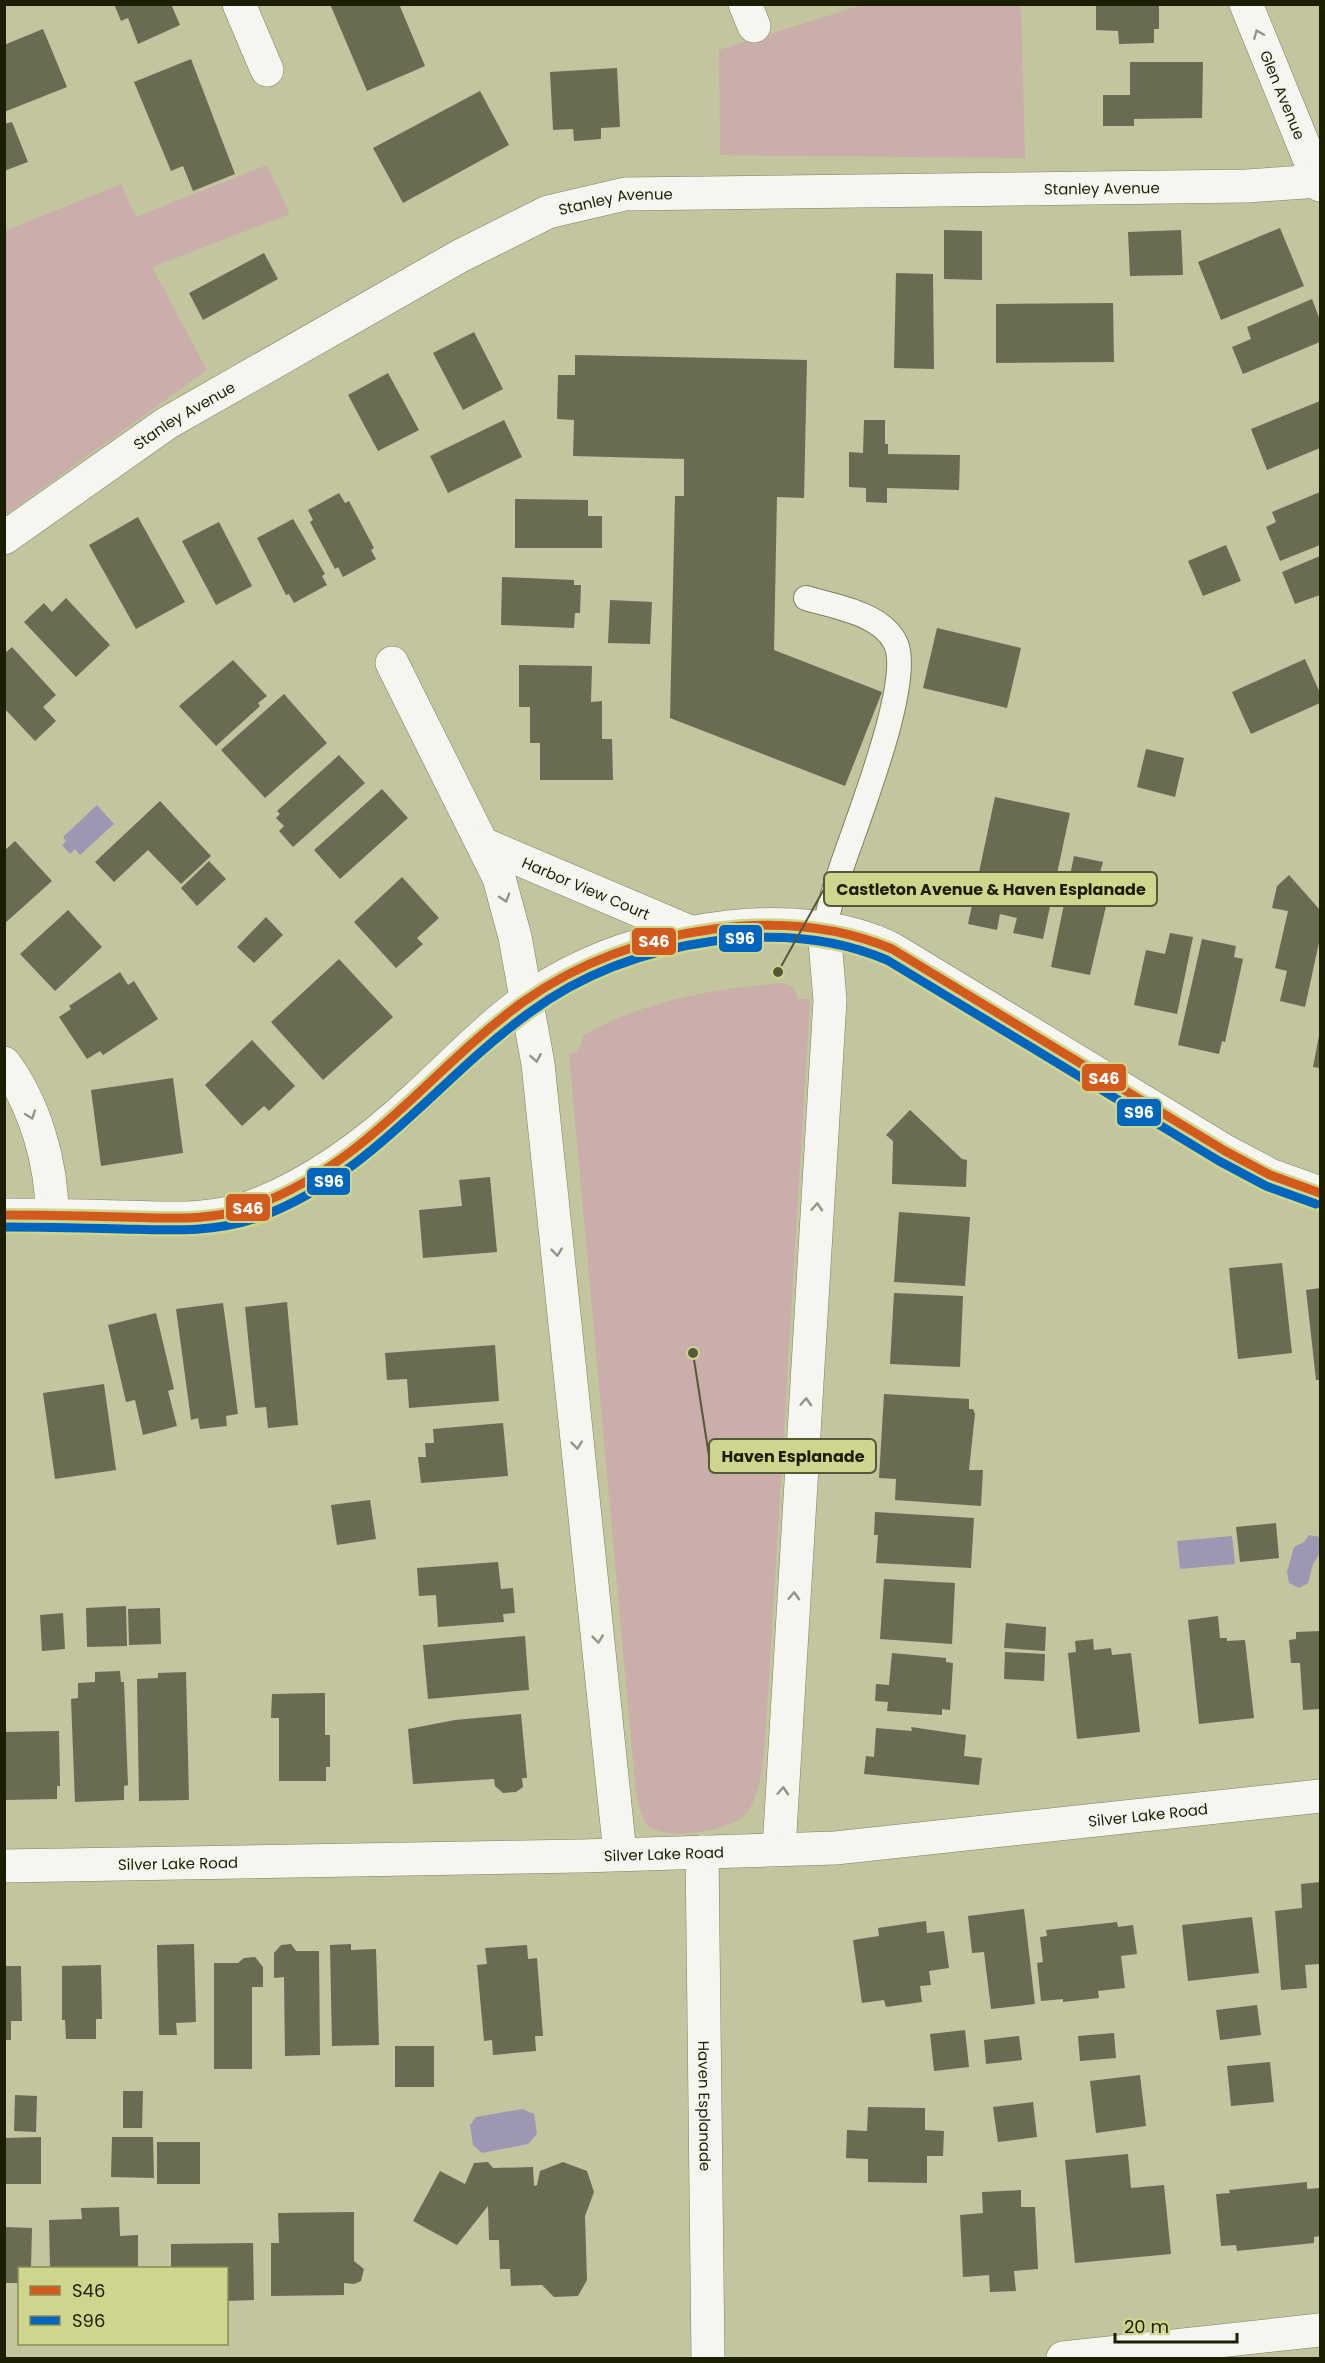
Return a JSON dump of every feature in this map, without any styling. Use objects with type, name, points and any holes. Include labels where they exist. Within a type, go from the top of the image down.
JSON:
[{"type":"street","points":[[239,4],[267,70]]},
{"type":"street","name":"Glen Avenue","points":[[1246,4],[1317,168]]},
{"type":"street","name":"Stanley Avenue","points":[[4,538],[167,423],[460,256],[548,212],[625,194],[1247,186],[1317,168]]},
{"type":"street","points":[[392,663],[483,844],[499,878],[510,913],[539,1076],[620,1854]]},
{"type":"street","name":"Harbor View Court","points":[[483,844],[690,932]]},
{"type":"street","points":[[4,1215],[190,1219],[230,1213],[274,1197],[327,1168],[375,1132],[525,1000],[608,957],[650,942],[690,932],[757,925],[824,929],[867,938],[892,949],[1232,1155],[1270,1174],[1320,1193]]},
{"type":"street","points":[[779,1849],[830,1000],[824,929]]},
{"type":"street","points":[[4,1063],[19,1082],[42,1144],[52,1199],[52,1215]]},
{"type":"street","name":"Silver Lake Road","points":[[4,1866],[835,1848],[1320,1796]]},
{"type":"street","name":"Haven Esplanade","points":[[702,1852],[708,2358]]},
{"type":"street","points":[[1063,2358],[1320,2331]]},
{"type":"lane","points":[[806,598],[877,621],[896,644],[899,668],[892,712],[838,876],[824,929]]},
{"type":"shaded area","points":[[862,5],[1021,5],[1025,158],[720,155],[719,50]]},
{"type":"shaded area","points":[[267,165],[290,214],[152,267],[207,370],[5,515],[5,231],[121,184],[136,217]]},
{"type":"shaded area","points":[[97,805],[114,824],[80,855],[75,849],[70,854],[62,845],[66,841],[63,837]]},
{"type":"shaded area","points":[[783,983],[795,988],[798,999],[810,999],[762,1769],[755,1798],[749,1810],[742,1817],[702,1832],[672,1833],[659,1831],[647,1824],[636,1794],[569,1054],[578,1052],[584,1035],[631,1013],[680,998]]},
{"type":"shaded area","points":[[1309,1535],[1320,1537],[1320,1553],[1313,1564],[1308,1583],[1299,1588],[1289,1583],[1287,1572],[1294,1547],[1304,1542]]},
{"type":"shaded area","points":[[1232,1536],[1235,1564],[1180,1569],[1177,1541]]},
{"type":"shaded area","points":[[522,2109],[534,2114],[537,2134],[528,2144],[482,2153],[473,2145],[470,2125],[476,2117]]},
{"type":"building","points":[[114,4],[171,4],[180,25],[138,44],[128,18],[121,21]]},
{"type":"building","points":[[330,4],[399,4],[425,66],[367,91]]},
{"type":"building","points":[[1096,4],[1159,4],[1159,29],[1154,29],[1154,43],[1119,44],[1118,31],[1096,30]]},
{"type":"building","points":[[43,29],[67,87],[4,112],[4,45]]},
{"type":"building","points":[[191,59],[235,174],[193,191],[183,166],[171,171],[134,82]]},
{"type":"building","points":[[1130,62],[1203,62],[1202,118],[1134,119],[1134,126],[1103,126],[1103,95],[1130,95]]},
{"type":"building","points":[[617,68],[620,127],[601,128],[601,139],[574,141],[573,129],[553,130],[550,72]]},
{"type":"building","points":[[480,91],[509,145],[403,203],[373,148]]},
{"type":"building","points":[[12,122],[28,162],[4,171],[4,124]]},
{"type":"building","points":[[1280,228],[1304,286],[1221,320],[1198,262]]},
{"type":"building","points":[[944,230],[982,231],[982,280],[944,279]]},
{"type":"building","points":[[1181,230],[1183,275],[1130,276],[1128,232]]},
{"type":"building","points":[[264,253],[278,279],[203,320],[189,293]]},
{"type":"building","points":[[896,273],[933,274],[934,369],[894,368]]},
{"type":"building","points":[[1312,299],[1320,320],[1320,342],[1243,374],[1232,347],[1251,339],[1247,327]]},
{"type":"building","points":[[1113,303],[1114,362],[996,363],[996,304]]},
{"type":"building","points":[[474,332],[503,389],[463,410],[433,353]]},
{"type":"building","points":[[575,355],[807,360],[804,498],[777,497],[774,650],[882,692],[845,786],[670,718],[675,496],[684,496],[684,459],[573,456],[574,420],[557,419],[558,375],[575,375]]},
{"type":"building","points":[[388,373],[419,430],[378,451],[348,395]]},
{"type":"building","points":[[1320,401],[1320,448],[1267,470],[1251,429]]},
{"type":"building","points":[[504,420],[522,457],[448,493],[430,456]]},
{"type":"building","points":[[864,420],[885,420],[885,444],[888,444],[888,454],[960,455],[959,490],[887,488],[887,503],[866,502],[866,488],[849,487],[849,452],[863,453]]},
{"type":"building","points":[[1320,492],[1320,545],[1280,561],[1266,527],[1276,522],[1272,512]]},
{"type":"building","points":[[339,493],[345,503],[349,501],[374,548],[371,550],[376,559],[343,577],[338,567],[335,569],[310,522],[313,520],[308,510]]},
{"type":"building","points":[[515,499],[588,500],[588,516],[602,516],[602,548],[515,548]]},
{"type":"building","points":[[138,517],[185,602],[136,629],[89,545]]},
{"type":"building","points":[[293,519],[325,574],[322,576],[327,585],[294,603],[289,594],[286,595],[257,538]]},
{"type":"building","points":[[219,522],[252,586],[216,605],[182,541]]},
{"type":"building","points":[[1226,545],[1241,581],[1203,596],[1188,561]]},
{"type":"building","points":[[1320,556],[1320,595],[1295,604],[1282,572]]},
{"type":"building","points":[[502,577],[574,580],[574,585],[581,585],[580,613],[575,613],[574,628],[501,625]]},
{"type":"building","points":[[66,598],[110,645],[76,677],[24,622],[44,603],[52,612]]},
{"type":"building","points":[[610,600],[652,602],[650,644],[608,643]]},
{"type":"building","points":[[937,628],[1021,648],[1007,708],[923,688]]},
{"type":"building","points":[[12,647],[56,695],[43,707],[56,721],[35,741],[4,708],[4,654]]},
{"type":"building","points":[[1305,659],[1320,693],[1320,703],[1251,734],[1232,692]]},
{"type":"building","points":[[233,660],[267,696],[258,703],[260,706],[216,746],[179,706]]},
{"type":"building","points":[[519,665],[592,666],[591,702],[602,701],[602,739],[612,739],[613,780],[540,780],[540,743],[530,743],[530,707],[519,707]]},
{"type":"building","points":[[284,694],[327,743],[265,798],[221,750]]},
{"type":"building","points":[[1146,749],[1184,758],[1175,797],[1137,787]]},
{"type":"building","points":[[339,755],[365,783],[293,847],[279,831],[284,826],[276,818],[280,814],[277,811]]},
{"type":"building","points":[[382,789],[408,818],[340,879],[314,850]]},
{"type":"building","points":[[995,797],[1070,813],[1043,939],[1013,933],[1017,918],[1000,914],[997,930],[968,924]]},
{"type":"building","points":[[160,801],[211,856],[181,884],[148,850],[114,882],[95,862]]},
{"type":"building","points":[[15,841],[52,881],[4,924],[4,851]]},
{"type":"building","points":[[1074,856],[1103,862],[1100,873],[1113,876],[1090,975],[1051,967]]},
{"type":"building","points":[[209,861],[226,879],[197,906],[181,888]]},
{"type":"building","points":[[1289,875],[1320,910],[1320,938],[1305,1007],[1280,1001],[1287,971],[1275,968],[1288,911],[1272,908],[1277,886]]},
{"type":"building","points":[[402,877],[439,918],[417,938],[423,944],[396,968],[354,922]]},
{"type":"building","points":[[68,910],[102,947],[55,991],[20,954]]},
{"type":"building","points":[[266,917],[283,935],[254,963],[237,947]]},
{"type":"building","points":[[1170,933],[1193,937],[1177,1014],[1134,1005],[1146,950],[1165,954]]},
{"type":"building","points":[[1202,939],[1236,946],[1234,957],[1243,959],[1225,1042],[1222,1041],[1219,1054],[1178,1045]]},
{"type":"building","points":[[339,959],[393,1017],[323,1080],[271,1022]]},
{"type":"building","points":[[120,972],[128,985],[134,981],[158,1019],[103,1055],[100,1051],[87,1059],[59,1017],[71,1009],[69,1006]]},
{"type":"building","points":[[1320,1036],[1320,1068],[1313,1067]]},
{"type":"building","points":[[252,1040],[295,1086],[269,1111],[264,1106],[242,1126],[205,1085]]},
{"type":"building","points":[[173,1078],[183,1153],[101,1166],[91,1090]]},
{"type":"building","points":[[910,1110],[962,1159],[967,1160],[966,1187],[892,1184],[893,1141],[886,1135]]},
{"type":"building","points":[[490,1177],[497,1252],[423,1258],[419,1210],[462,1206],[459,1180]]},
{"type":"building","points":[[899,1212],[970,1217],[965,1286],[894,1282]]},
{"type":"building","points":[[1282,1263],[1292,1353],[1238,1359],[1229,1268]]},
{"type":"building","points":[[1320,1288],[1320,1380],[1316,1380],[1306,1290]]},
{"type":"building","points":[[894,1293],[963,1296],[960,1367],[890,1364]]},
{"type":"building","points":[[287,1302],[298,1425],[268,1428],[266,1407],[255,1408],[245,1307]]},
{"type":"building","points":[[223,1303],[238,1414],[226,1416],[227,1426],[200,1429],[198,1418],[191,1420],[176,1309]]},
{"type":"building","points":[[156,1313],[174,1389],[168,1391],[177,1426],[143,1435],[135,1400],[126,1402],[108,1325]]},
{"type":"building","points":[[495,1345],[499,1401],[409,1408],[407,1379],[387,1380],[385,1353]]},
{"type":"building","points":[[104,1384],[116,1470],[55,1479],[43,1393]]},
{"type":"building","points":[[884,1394],[969,1399],[969,1409],[973,1409],[975,1414],[969,1470],[983,1470],[981,1506],[895,1500],[896,1479],[879,1478]]},
{"type":"building","points":[[503,1423],[508,1476],[421,1483],[418,1457],[426,1457],[425,1443],[434,1443],[433,1429]]},
{"type":"building","points":[[370,1500],[376,1539],[337,1545],[331,1505]]},
{"type":"building","points":[[875,1512],[974,1518],[971,1568],[876,1563],[878,1535],[874,1535]]},
{"type":"building","points":[[1276,1523],[1279,1558],[1240,1562],[1236,1527]]},
{"type":"building","points":[[498,1562],[501,1589],[513,1588],[515,1613],[503,1614],[504,1622],[438,1627],[436,1595],[419,1596],[417,1568]]},
{"type":"building","points":[[884,1579],[955,1583],[952,1644],[880,1639]]},
{"type":"building","points":[[126,1606],[127,1646],[87,1647],[86,1608]]},
{"type":"building","points":[[160,1608],[161,1644],[129,1645],[128,1609]]},
{"type":"building","points":[[63,1613],[65,1649],[42,1651],[40,1615]]},
{"type":"building","points":[[1218,1616],[1220,1638],[1227,1638],[1227,1641],[1245,1640],[1254,1718],[1199,1724],[1188,1620]]},
{"type":"building","points":[[1006,1623],[1046,1627],[1045,1651],[1004,1648]]},
{"type":"building","points":[[1320,1631],[1320,1709],[1303,1710],[1300,1663],[1291,1663],[1289,1640],[1296,1639],[1296,1632]]},
{"type":"building","points":[[525,1636],[529,1690],[428,1699],[423,1645]]},
{"type":"building","points":[[1093,1639],[1094,1650],[1111,1648],[1112,1655],[1131,1653],[1140,1732],[1077,1739],[1068,1653],[1076,1652],[1075,1641]]},
{"type":"building","points":[[1005,1652],[1045,1654],[1044,1681],[1004,1679]]},
{"type":"building","points":[[892,1653],[946,1658],[946,1662],[953,1663],[950,1710],[942,1709],[942,1715],[887,1711],[888,1702],[875,1701],[876,1684],[889,1685]]},
{"type":"building","points":[[120,1671],[121,1682],[124,1682],[128,1785],[124,1786],[124,1800],[75,1802],[71,1699],[78,1698],[78,1683],[95,1682],[95,1672]]},
{"type":"building","points":[[186,1672],[189,1800],[139,1801],[137,1679],[158,1678],[158,1673]]},
{"type":"building","points":[[325,1693],[325,1735],[330,1735],[330,1767],[326,1767],[326,1781],[279,1781],[279,1718],[271,1718],[272,1694]]},
{"type":"building","points":[[521,1714],[527,1778],[522,1778],[523,1787],[516,1792],[503,1793],[495,1786],[494,1779],[413,1784],[408,1729],[455,1720]]},
{"type":"building","points":[[911,1727],[966,1735],[964,1756],[982,1758],[979,1785],[864,1774],[866,1756],[874,1757],[876,1728],[912,1731]]},
{"type":"building","points":[[59,1731],[60,1786],[57,1786],[57,1799],[5,1800],[4,1732]]},
{"type":"building","points":[[1320,1882],[1320,1964],[1305,1965],[1307,1988],[1281,1990],[1275,1911],[1302,1908],[1301,1884]]},
{"type":"building","points":[[1024,1909],[1035,2004],[991,2009],[984,1952],[972,1953],[968,1916]]},
{"type":"building","points":[[1252,1917],[1259,1973],[1188,1981],[1182,1925]]},
{"type":"building","points":[[926,1921],[927,1933],[944,1931],[949,1968],[929,1971],[931,1985],[920,1986],[922,2002],[886,2007],[884,2000],[862,2003],[853,1940],[879,1936],[878,1928]]},
{"type":"building","points":[[1117,1922],[1118,1927],[1133,1925],[1137,1954],[1121,1956],[1125,1988],[1098,1991],[1099,1998],[1063,2002],[1063,1999],[1041,2001],[1037,1963],[1043,1962],[1040,1937],[1047,1936],[1046,1930]]},
{"type":"building","points":[[194,1944],[196,2022],[176,2023],[177,2035],[159,2035],[157,1945]]},
{"type":"building","points":[[291,1944],[296,1951],[319,1951],[320,2055],[285,2056],[284,1977],[274,1978],[274,1953],[281,1945]]},
{"type":"building","points":[[351,1944],[351,1950],[376,1949],[379,2045],[332,2046],[330,1945]]},
{"type":"building","points":[[527,1945],[528,1959],[537,1958],[543,2036],[535,2036],[536,2051],[493,2055],[492,2040],[484,2041],[477,1965],[487,1964],[485,1948]]},
{"type":"building","points":[[255,1957],[263,1967],[263,1987],[252,1987],[252,2069],[214,2069],[214,1963],[238,1963],[244,1958]]},
{"type":"building","points":[[101,1965],[102,2019],[96,2019],[96,2039],[66,2039],[65,2020],[62,2020],[62,1966]]},
{"type":"building","points":[[4,1966],[21,1966],[22,2021],[11,2021],[11,2040],[4,2040]]},
{"type":"building","points":[[1257,2005],[1261,2035],[1220,2040],[1216,2010]]},
{"type":"building","points":[[965,2030],[969,2067],[934,2071],[930,2034]]},
{"type":"building","points":[[1114,2033],[1116,2058],[1080,2061],[1078,2036]]},
{"type":"building","points":[[1019,2036],[1022,2060],[986,2064],[984,2040]]},
{"type":"building","points":[[395,2046],[434,2046],[434,2087],[395,2087]]},
{"type":"building","points":[[1270,2062],[1274,2102],[1231,2106],[1227,2066]]},
{"type":"building","points":[[1140,2075],[1146,2126],[1096,2133],[1090,2081]]},
{"type":"building","points":[[123,2091],[143,2091],[142,2128],[123,2128]]},
{"type":"building","points":[[15,2095],[37,2096],[36,2132],[14,2131]]},
{"type":"building","points":[[1033,2102],[1037,2137],[998,2142],[993,2107]]},
{"type":"building","points":[[868,2107],[925,2108],[925,2130],[944,2131],[943,2156],[927,2156],[927,2183],[868,2182],[868,2159],[846,2158],[847,2130],[867,2131]]},
{"type":"building","points":[[41,2137],[41,2184],[4,2184],[4,2138]]},
{"type":"building","points":[[112,2137],[153,2137],[154,2178],[111,2177]]},
{"type":"building","points":[[157,2142],[200,2142],[200,2184],[157,2184]]},
{"type":"building","points":[[1128,2154],[1131,2188],[1164,2185],[1171,2254],[1075,2263],[1065,2160]]},
{"type":"building","points":[[488,2162],[493,2168],[533,2167],[534,2186],[537,2185],[540,2171],[563,2162],[587,2171],[594,2192],[585,2216],[587,2280],[578,2296],[554,2297],[542,2285],[511,2286],[510,2269],[500,2269],[499,2240],[489,2240],[488,2206],[457,2245],[413,2221],[440,2171],[465,2184],[474,2163]]},
{"type":"building","points":[[1307,2182],[1307,2189],[1320,2188],[1320,2236],[1314,2237],[1314,2243],[1237,2251],[1236,2245],[1221,2246],[1216,2194],[1230,2193],[1229,2190]]},
{"type":"building","points":[[1021,2190],[1021,2207],[1035,2207],[1038,2269],[1014,2271],[1016,2291],[990,2292],[989,2275],[963,2277],[960,2215],[983,2213],[982,2192]]},
{"type":"building","points":[[119,2207],[120,2236],[138,2235],[138,2267],[50,2267],[49,2220],[82,2219],[81,2208]]},
{"type":"building","points":[[354,2212],[354,2261],[364,2269],[361,2281],[354,2284],[344,2283],[344,2295],[271,2296],[271,2243],[279,2243],[278,2213]]},
{"type":"building","points":[[4,2227],[32,2228],[31,2267],[18,2267],[18,2283],[4,2283]]},
{"type":"building","points":[[253,2243],[254,2300],[228,2301],[228,2267],[171,2267],[171,2244]]},
{"type":"transit line","name":"S46","points":[[4,1215],[189,1218],[222,1215],[254,1206],[295,1188],[331,1166],[365,1140],[489,1029],[523,1002],[567,975],[614,954],[663,939],[714,929],[760,925],[827,930],[892,949],[1225,1151],[1270,1175],[1320,1193]]},
{"type":"transit line","name":"S96","points":[[4,1227],[190,1230],[241,1223],[257,1218],[298,1200],[335,1178],[369,1153],[495,1040],[529,1013],[571,986],[617,965],[665,950],[714,941],[758,937],[823,941],[887,960],[1219,1161],[1266,1186],[1316,1204]]},
{"type":"place","name":"Castleton Avenue & Haven Esplanade","points":[[778,972]]},
{"type":"place","name":"Haven Esplanade","points":[[693,1353]]}]
